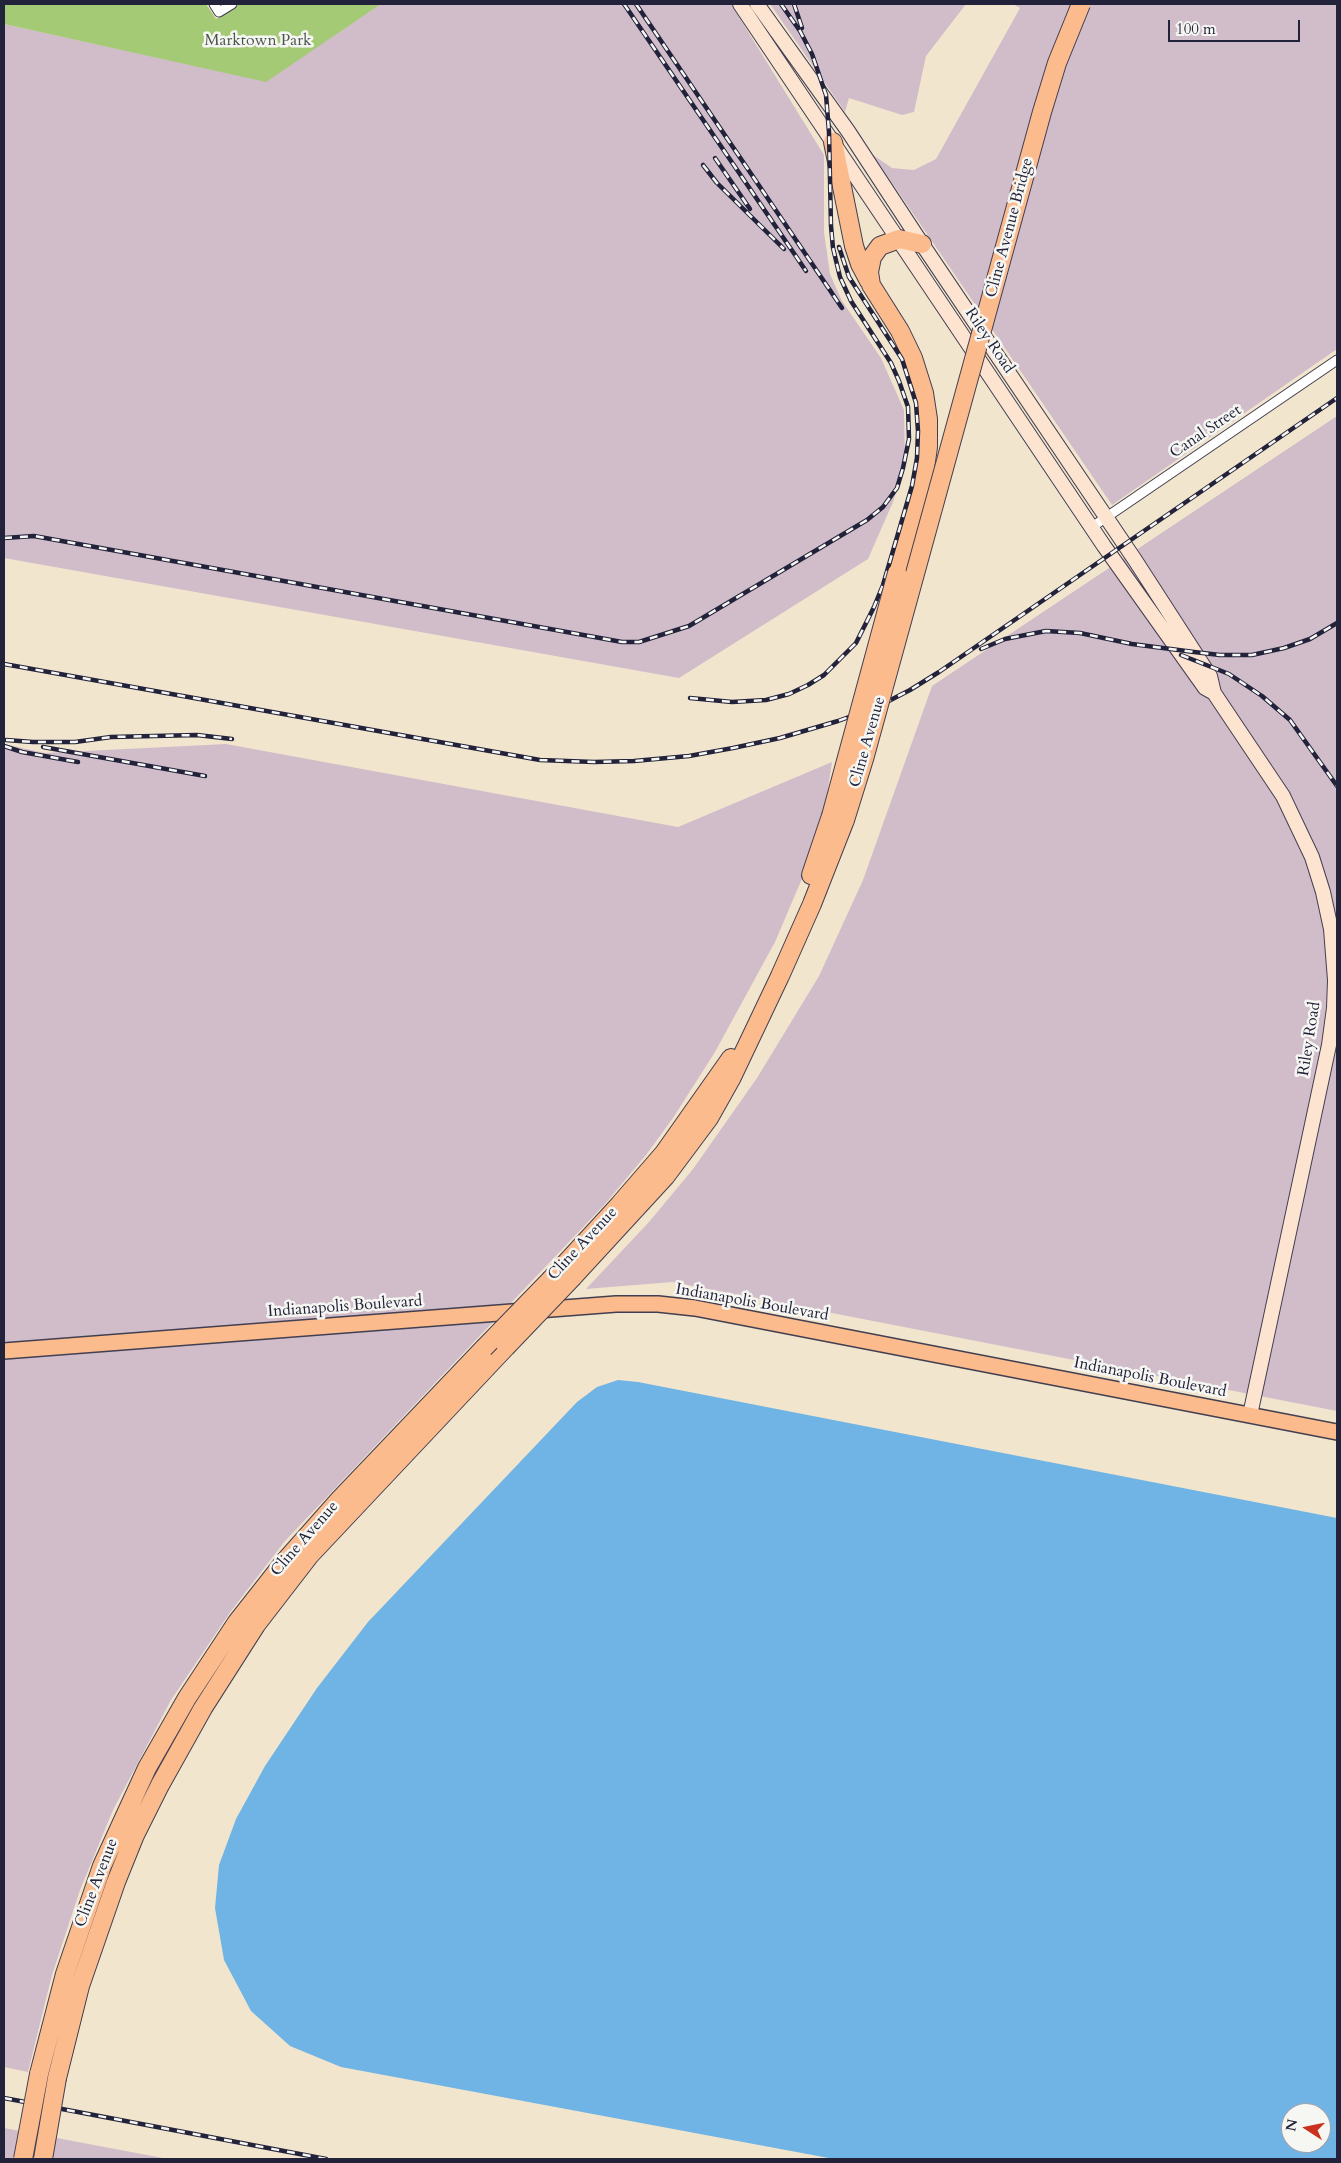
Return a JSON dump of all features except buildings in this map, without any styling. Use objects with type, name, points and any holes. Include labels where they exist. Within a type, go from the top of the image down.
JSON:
[{"type":"highway","name":"Cline Avenue Bridge","points":[[947,455],[1056,63],[1081,4]]},
{"type":"highway","points":[[731,1059],[779,958],[815,866],[838,818],[897,573],[923,483],[928,447],[928,418],[924,393],[913,358],[900,331],[863,273],[854,246],[833,142]]},
{"type":"highway","points":[[871,285],[868,272],[875,251],[888,242],[899,239],[922,244]]},
{"type":"highway","name":"Cline Avenue","points":[[43,2159],[57,2078],[80,1986],[116,1882],[135,1835],[160,1785],[203,1708],[256,1625],[310,1555],[665,1178],[709,1118],[732,1077],[812,904],[838,818],[864,759],[947,455]]},
{"type":"highway","name":"Cline Avenue","points":[[23,2159],[39,2074],[65,1974],[102,1866],[148,1768],[197,1682],[237,1622],[290,1554],[339,1500],[551,1278],[664,1153],[758,1019]]},
{"type":"main road","name":"Riley Road","points":[[740,4],[1092,527],[1205,688],[1214,692]]},
{"type":"main road","name":"Riley Road","points":[[757,4],[848,131],[1107,518],[1210,676],[1214,692],[1283,796],[1318,873],[1327,911],[1334,962],[1334,1008],[1329,1045],[1250,1415]]},
{"type":"main road","name":"Indianapolis Boulevard","points":[[4,1351],[616,1304],[658,1304],[695,1308],[1337,1432]]},
{"type":"street","points":[[214,4],[219,12],[232,4]]},
{"type":"street","name":"Canal Street","points":[[1092,527],[1337,360]]},
{"type":"shaded area","points":[[381,4],[731,4],[824,155],[824,232],[830,274],[842,301],[881,358],[904,410],[905,462],[893,502],[868,559],[679,678],[4,558],[4,24],[265,81]]},
{"type":"shaded area","points":[[770,4],[966,4],[926,56],[914,112],[902,115],[849,98],[845,112]]},
{"type":"shaded area","points":[[1013,4],[1337,4],[1337,349],[1112,505],[873,155],[892,168],[914,170],[936,159],[1020,8]]},
{"type":"shaded area","points":[[1337,416],[1337,1411],[672,1282],[586,1289],[649,1222],[693,1169],[757,1078],[819,976],[863,880],[932,686]]},
{"type":"shaded area","points":[[4,744],[45,753],[226,744],[678,827],[832,762],[824,815],[804,874],[775,942],[715,1052],[673,1118],[646,1155],[605,1204],[285,1541],[231,1611],[171,1700],[113,1810],[80,1890],[52,1975],[28,2072],[4,2067]]},
{"type":"shaded area","points":[[4,2128],[168,2159],[4,2159]]},
{"type":"green space","name":"Marktown Park","points":[[4,4],[206,4],[216,19],[239,4],[381,4],[266,82],[4,24]]},
{"type":"water","points":[[618,1380],[638,1382],[1337,1518],[1337,2159],[834,2159],[341,2067],[290,2046],[251,2011],[224,1960],[215,1908],[219,1865],[236,1819],[265,1766],[317,1688],[368,1622],[577,1402],[597,1387]]},
{"type":"railway","points":[[624,4],[806,271]]},
{"type":"railway","points":[[636,4],[842,308]]},
{"type":"railway","points":[[4,538],[34,536],[622,642],[639,642],[689,626],[867,520],[883,507],[897,488],[909,439],[908,407],[891,363],[851,301],[840,277],[833,248],[831,226],[829,132],[826,95],[812,54],[800,31],[781,4]]},
{"type":"railway","points":[[794,4],[802,28]]},
{"type":"railway","points":[[715,158],[750,209]]},
{"type":"railway","points":[[703,165],[717,183],[784,249]]},
{"type":"railway","points":[[690,698],[732,702],[766,700],[789,694],[808,685],[824,675],[856,643],[883,585],[912,486],[917,458],[916,403],[902,359],[849,277],[839,247]]},
{"type":"railway","points":[[4,664],[540,760],[634,761],[689,756],[733,748],[780,738],[838,721],[879,706],[910,690],[939,672],[1337,398]]},
{"type":"railway","points":[[981,649],[1005,639],[1046,631],[1080,633],[1132,644],[1194,652],[1220,655],[1252,655],[1284,648],[1310,639],[1337,623]]},
{"type":"railway","points":[[1181,655],[1229,674],[1262,696],[1290,720],[1337,786]]},
{"type":"railway","points":[[6,740],[75,742],[111,737],[197,735],[232,739]]},
{"type":"railway","points":[[4,746],[22,752],[78,762]]},
{"type":"railway","points":[[43,747],[205,776]]},
{"type":"railway","points":[[4,2098],[326,2159]]}]
